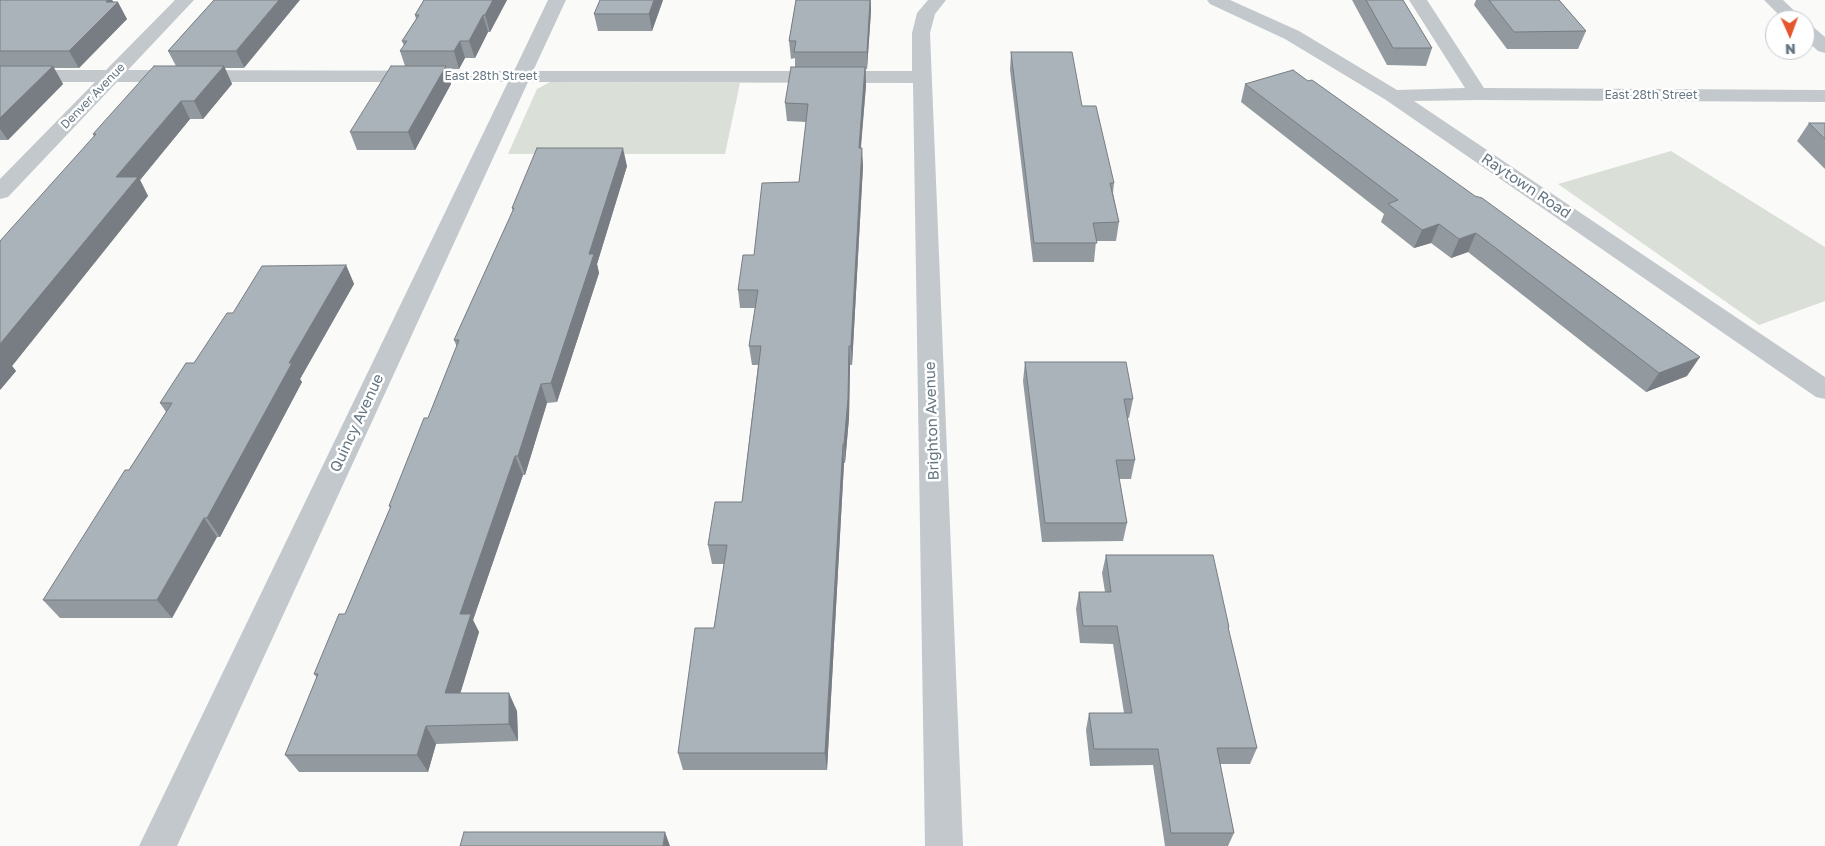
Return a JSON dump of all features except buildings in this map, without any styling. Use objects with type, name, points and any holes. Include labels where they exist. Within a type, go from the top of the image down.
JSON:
[{"type":"street","name":"Denver Avenue","points":[[0,192],[185,0]]},
{"type":"street","name":"Quincy Avenue","points":[[158,846],[557,0]]},
{"type":"street","name":"Brighton Avenue","points":[[937,0],[926,13],[921,33],[944,846]]},
{"type":"street","name":"Raytown Road","points":[[1216,0],[1292,35],[1393,96],[1825,390]]},
{"type":"street","points":[[1418,0],[1478,94]]},
{"type":"street","points":[[1773,0],[1784,10]]},
{"type":"street","points":[[1815,38],[1825,47]]},
{"type":"street","name":"East 28th Street","points":[[0,76],[922,77]]},
{"type":"street","name":"East 28th Street","points":[[1393,96],[1478,94],[1825,96]]},
{"type":"shaded area","points":[[550,82],[740,83],[725,154],[508,154],[537,89]]},
{"type":"shaded area","points":[[1671,151],[1825,247],[1825,301],[1759,325],[1558,184]]}]
